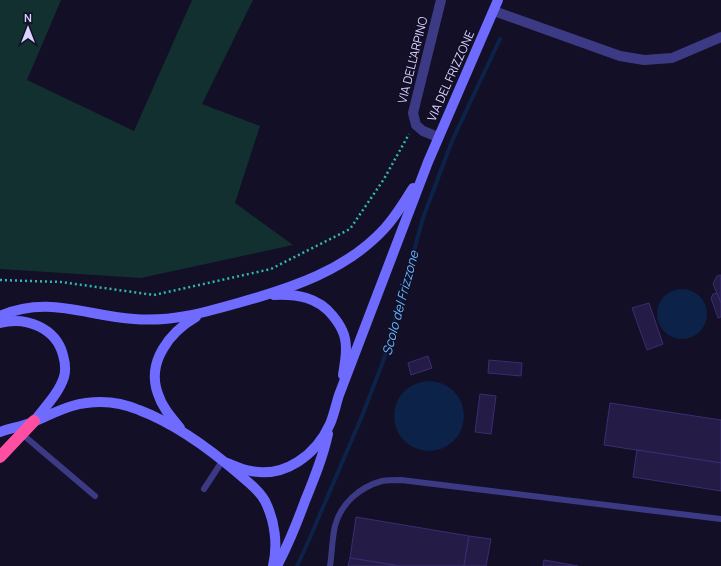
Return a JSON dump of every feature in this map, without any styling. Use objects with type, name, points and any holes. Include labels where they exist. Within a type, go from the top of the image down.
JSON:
[{"type":"highway","points":[[0,457],[34,422]]},
{"type":"main road","name":"VIA DEL FRIZZONE","points":[[428,162],[498,0]]},
{"type":"main road","points":[[0,316],[27,307],[44,306],[63,307],[120,318],[163,320],[203,313],[264,296],[324,273],[350,258],[367,245],[385,228],[407,198],[428,162]]},
{"type":"main road","points":[[277,566],[310,489],[323,454],[330,423],[339,395],[428,162]]},
{"type":"main road","points":[[264,296],[292,295],[309,298],[324,307],[337,321],[344,335],[345,343],[345,364],[339,395]]},
{"type":"main road","points":[[183,432],[166,410],[157,393],[155,380],[157,366],[161,351],[169,338],[184,324],[203,313]]},
{"type":"main road","points":[[0,323],[13,321],[34,324],[49,332],[61,347],[65,362],[64,376],[54,395],[34,422]]},
{"type":"main road","points":[[0,432],[34,422],[67,406],[91,402],[102,402],[125,405],[138,409],[183,432],[225,462],[253,485],[264,501],[273,523],[276,550],[273,566]]},
{"type":"main road","points":[[225,462],[257,472],[274,472],[291,467],[314,450],[330,423]]},
{"type":"street","name":"VIA DELL'ARPINO","points":[[416,126],[413,113],[441,0]]},
{"type":"street","points":[[494,11],[620,56],[644,60],[672,58],[721,37]]},
{"type":"street","points":[[416,126],[423,131],[438,137]]},
{"type":"lane","points":[[22,434],[95,496]]},
{"type":"lane","points":[[204,489],[225,462]]},
{"type":"lane","points":[[330,566],[336,525],[342,510],[353,496],[367,486],[384,481],[401,480],[721,519]]},
{"type":"path","points":[[0,280],[61,282],[154,295],[271,269],[350,229],[384,179],[411,131],[416,126]]},
{"type":"green space","points":[[0,0],[61,0],[27,80],[134,131],[192,0],[253,0],[202,104],[260,126],[235,203],[293,245],[141,278],[0,269]]},
{"type":"water","points":[[677,289],[687,289],[700,296],[707,309],[707,319],[700,332],[687,339],[677,339],[668,335],[661,328],[657,319],[657,309],[661,300],[668,293]]},
{"type":"water","points":[[422,381],[436,381],[449,387],[458,396],[462,402],[464,416],[462,430],[454,441],[443,449],[436,451],[422,451],[415,449],[404,441],[396,430],[394,423],[394,409],[396,402],[404,391],[415,383]]},
{"type":"building","points":[[721,275],[721,303],[713,284],[717,276]]},
{"type":"building","points":[[717,293],[721,303],[721,317],[718,318],[711,298],[713,294]]},
{"type":"building","points":[[649,303],[663,344],[647,350],[632,308]]},
{"type":"building","points":[[428,356],[432,368],[411,375],[408,363]]},
{"type":"building","points":[[489,360],[522,363],[521,376],[488,373]]},
{"type":"building","points":[[480,394],[496,396],[491,434],[475,432]]},
{"type":"building","points":[[610,403],[721,420],[721,463],[604,445]]},
{"type":"building","points":[[637,450],[721,463],[721,491],[633,477]]},
{"type":"building","points":[[356,517],[469,536],[464,566],[400,566],[350,558]]},
{"type":"building","points":[[469,536],[491,539],[486,566],[464,566]]},
{"type":"building","points":[[350,558],[400,566],[348,566]]},
{"type":"building","points":[[544,560],[578,566],[543,566]]},
{"type":"waterway","name":"Scolo del Frizzone","points":[[297,566],[362,416],[384,359],[423,218],[452,141],[500,39]]}]
